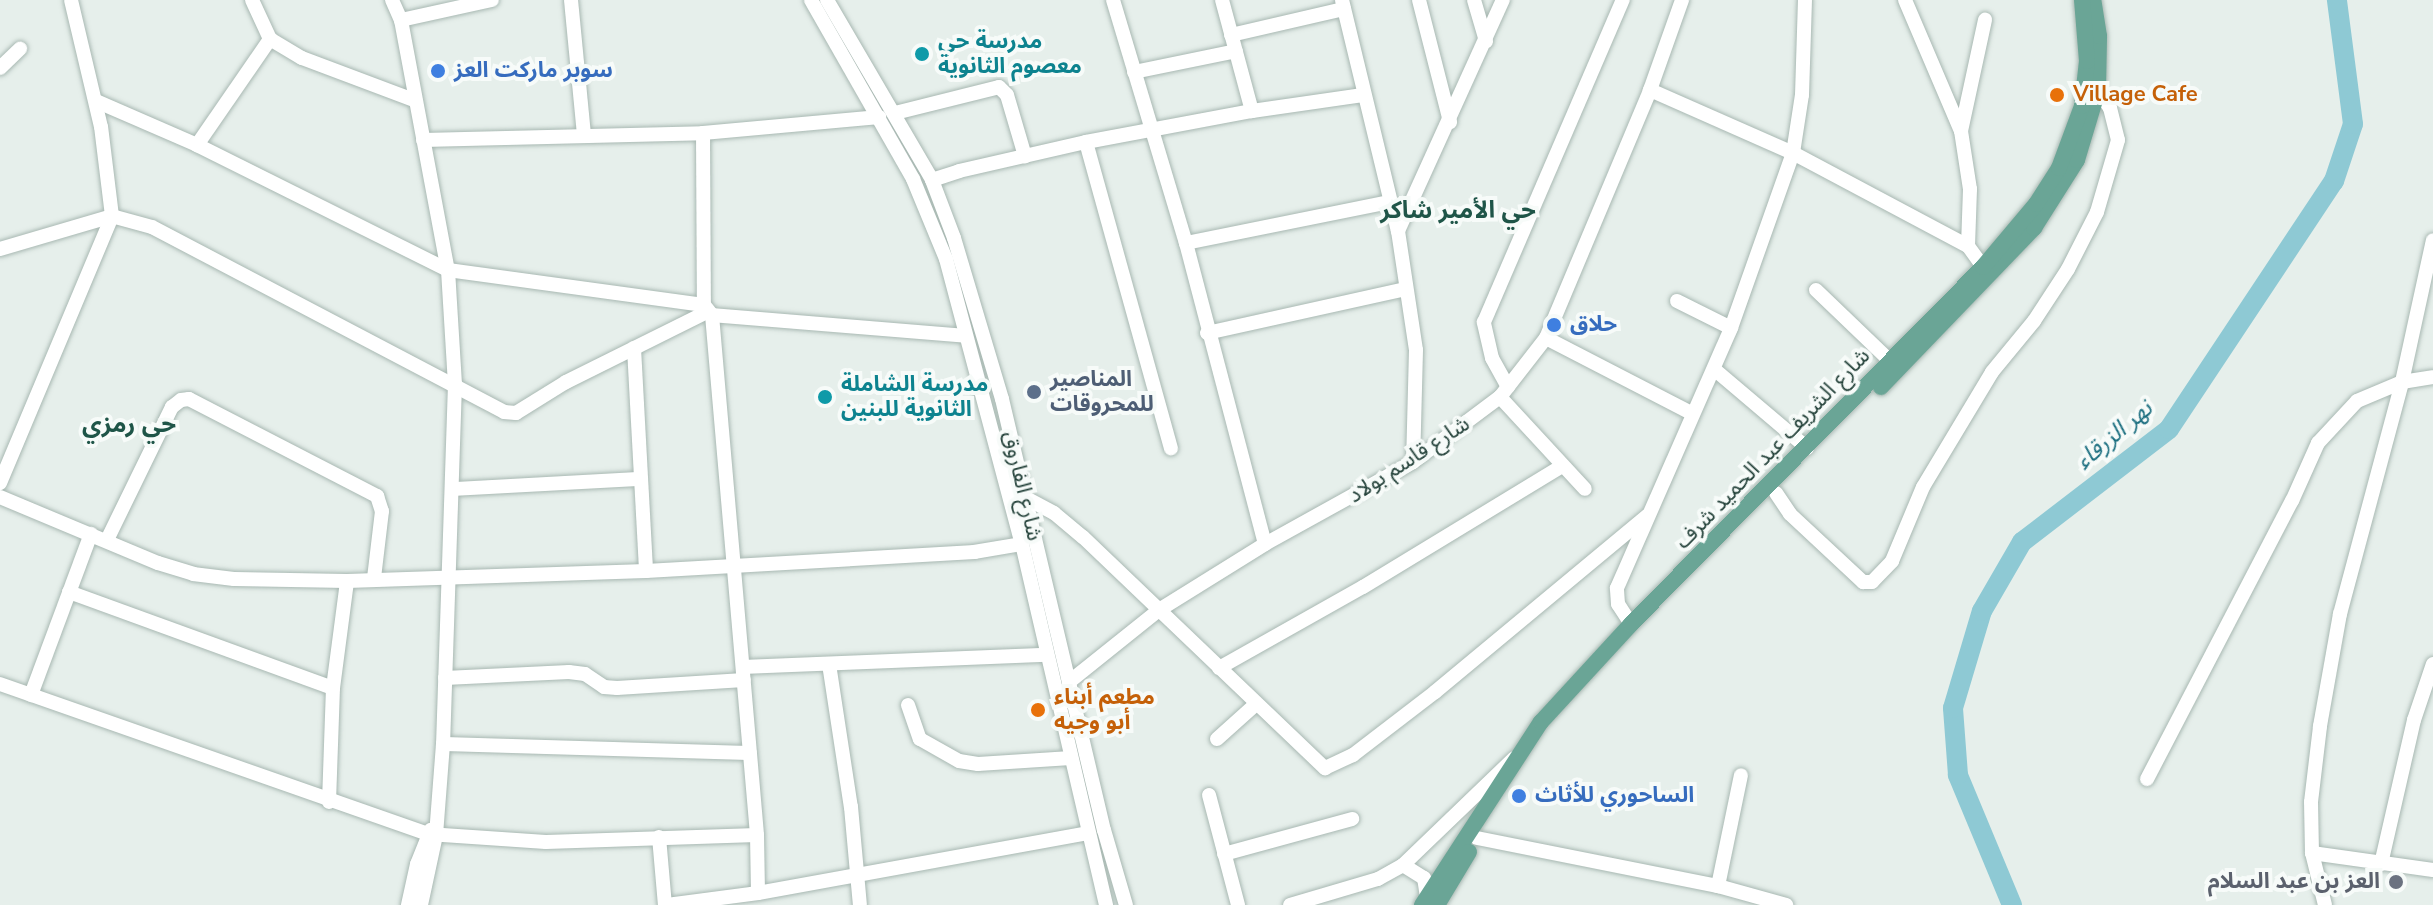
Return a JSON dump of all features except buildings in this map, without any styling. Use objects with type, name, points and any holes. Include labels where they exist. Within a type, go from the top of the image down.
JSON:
[{"type":"main road","name":"شارع الشريف عبد الحميد شرف","points":[[1430,903],[1517,755],[1541,722],[1631,624],[1983,267],[2036,204],[2071,143],[2087,77],[2082,0]]},
{"type":"main road","name":"شارع الشريف عبد الحميد شرف","points":[[1430,903],[1477,838],[1546,732],[1588,684],[2034,228],[2077,160],[2098,90],[2099,36],[2093,0]]},
{"type":"street","points":[[0,481],[112,216],[112,193],[96,101],[71,0]]},
{"type":"street","points":[[252,0],[270,39],[302,58],[414,100]]},
{"type":"street","points":[[392,0],[401,20],[448,270],[455,384],[454,489],[443,744],[421,905]]},
{"type":"street","points":[[401,20],[492,0]]},
{"type":"street","points":[[571,0],[584,135]]},
{"type":"street","name":"شارع الفاروق","points":[[811,0],[879,117],[938,235],[1022,544],[1106,905]]},
{"type":"street","name":"شارع الفاروق","points":[[827,0],[932,180],[954,238],[1002,399],[1126,905]]},
{"type":"street","points":[[1113,0],[1186,243],[1207,333],[1265,544]]},
{"type":"street","points":[[1222,0],[1252,111]]},
{"type":"street","points":[[1419,0],[1450,122]]},
{"type":"street","points":[[1474,0],[1486,41]]},
{"type":"street","points":[[1398,231],[1503,0]]},
{"type":"street","points":[[1585,489],[1562,466],[1504,392],[1484,322],[1623,0]]},
{"type":"street","name":"شارع قاسم بولاد","points":[[1069,682],[1159,610],[1265,544],[1413,462],[1504,392],[1546,338],[1650,90],[1682,0]]},
{"type":"street","points":[[1631,624],[1616,596],[1647,516],[1731,328],[1793,153],[1802,95],[1805,0]]},
{"type":"street","points":[[1905,0],[1961,131],[1970,189],[1968,246]]},
{"type":"street","points":[[1231,35],[1343,4],[1398,231],[1416,350],[1413,462]]},
{"type":"street","points":[[1961,131],[1985,20]]},
{"type":"street","points":[[197,145],[270,39]]},
{"type":"street","points":[[0,68],[20,49]]},
{"type":"street","points":[[1134,72],[1236,51]]},
{"type":"street","points":[[895,113],[999,87],[1007,95],[1025,156]]},
{"type":"street","points":[[1650,90],[1793,153],[1968,246],[1983,267]]},
{"type":"street","points":[[1776,493],[1790,514],[1863,582],[1872,582],[1892,561],[1923,487],[1992,372],[2034,321],[2068,269],[2097,212],[2118,140],[2110,108],[2098,90]]},
{"type":"street","points":[[932,180],[1086,142],[1252,111],[1363,95]]},
{"type":"street","points":[[96,101],[197,145],[448,270],[708,311],[965,336]]},
{"type":"street","points":[[423,140],[703,133],[879,117]]},
{"type":"street","points":[[703,133],[708,311],[735,564],[757,835],[758,893]]},
{"type":"street","points":[[1086,142],[1171,448]]},
{"type":"street","points":[[1186,243],[1390,202]]},
{"type":"street","points":[[0,249],[112,216],[152,227],[455,384],[485,405],[516,413],[566,382],[708,311]]},
{"type":"street","points":[[2325,905],[2312,853],[2311,802],[2320,726],[2340,614],[2402,382],[2433,240]]},
{"type":"street","points":[[1207,333],[1406,289]]},
{"type":"street","points":[[1816,290],[1890,361]]},
{"type":"street","points":[[1677,301],[1731,328]]},
{"type":"street","points":[[1546,338],[1693,414]]},
{"type":"street","points":[[634,348],[646,571]]},
{"type":"street","points":[[1714,369],[1807,448]]},
{"type":"street","points":[[2147,779],[2292,501],[2318,443],[2357,401],[2402,382],[2433,377]]},
{"type":"street","points":[[107,540],[172,407],[181,400],[189,399],[377,496],[382,511],[374,578]]},
{"type":"street","points":[[984,402],[1002,399]]},
{"type":"street","points":[[1219,668],[1363,587],[1562,466]]},
{"type":"street","points":[[454,489],[640,479]]},
{"type":"street","points":[[0,497],[158,563],[214,578],[347,581],[451,575],[646,571],[974,552],[1022,544]]},
{"type":"street","points":[[1024,497],[1061,519],[1321,767],[1333,766],[1444,685],[1647,516]]},
{"type":"street","points":[[31,695],[91,534]]},
{"type":"street","points":[[329,802],[333,688],[347,581]]},
{"type":"street","points":[[69,592],[333,688]]},
{"type":"street","points":[[445,678],[569,672],[585,674],[604,687],[617,688],[829,664],[1046,655]]},
{"type":"street","points":[[829,664],[859,873],[860,905]]},
{"type":"street","points":[[2381,864],[2414,720],[2433,664]]},
{"type":"street","points":[[0,684],[329,802],[433,832],[546,842],[757,835]]},
{"type":"street","points":[[1217,739],[1256,704]]},
{"type":"street","points":[[908,705],[920,739],[959,761],[978,764],[1071,758]]},
{"type":"street","points":[[443,744],[750,753]]},
{"type":"street","points":[[1290,905],[1378,879],[1403,865],[1517,755]]},
{"type":"street","points":[[1718,886],[1741,775]]},
{"type":"street","points":[[1209,795],[1238,905]]},
{"type":"street","points":[[1224,854],[1352,819]]},
{"type":"street","points":[[408,905],[433,832]]},
{"type":"street","points":[[659,837],[666,905],[758,893],[1088,833]]},
{"type":"street","points":[[1477,838],[1718,886],[1786,905]]},
{"type":"street","points":[[2312,853],[2433,870]]},
{"type":"street","points":[[1403,865],[1424,878],[1430,903]]},
{"type":"waterway","name":"نهر الزرقاء","points":[[2012,905],[1958,775],[1953,708],[1982,611],[2022,542],[2169,429],[2334,181],[2353,124],[2337,0]]},
{"type":"place","name":"مدرسة حي معصوم الثانوية","points":[[922,54]]},
{"type":"place","name":"سوبر ماركت العز","points":[[438,71]]},
{"type":"place","name":"Village Cafe","points":[[2057,95]]},
{"type":"place","name":"حلاق","points":[[1554,325]]},
{"type":"place","name":"المناصير للمحروقات","points":[[1034,392]]},
{"type":"place","name":"مدرسة الشاملة الثانوية للبنين","points":[[825,397]]},
{"type":"place","name":"مطعم أبناء أبو وجيه","points":[[1038,710]]},
{"type":"place","name":"الساحوري للأثاث","points":[[1519,796]]},
{"type":"place","name":"العز بن عبد السلام","points":[[2396,882]]},
{"type":"district","name":"حي الأمير شاكر","points":[[1458,211]]},
{"type":"district","name":"حي رمزي","points":[[129,425]]}]
